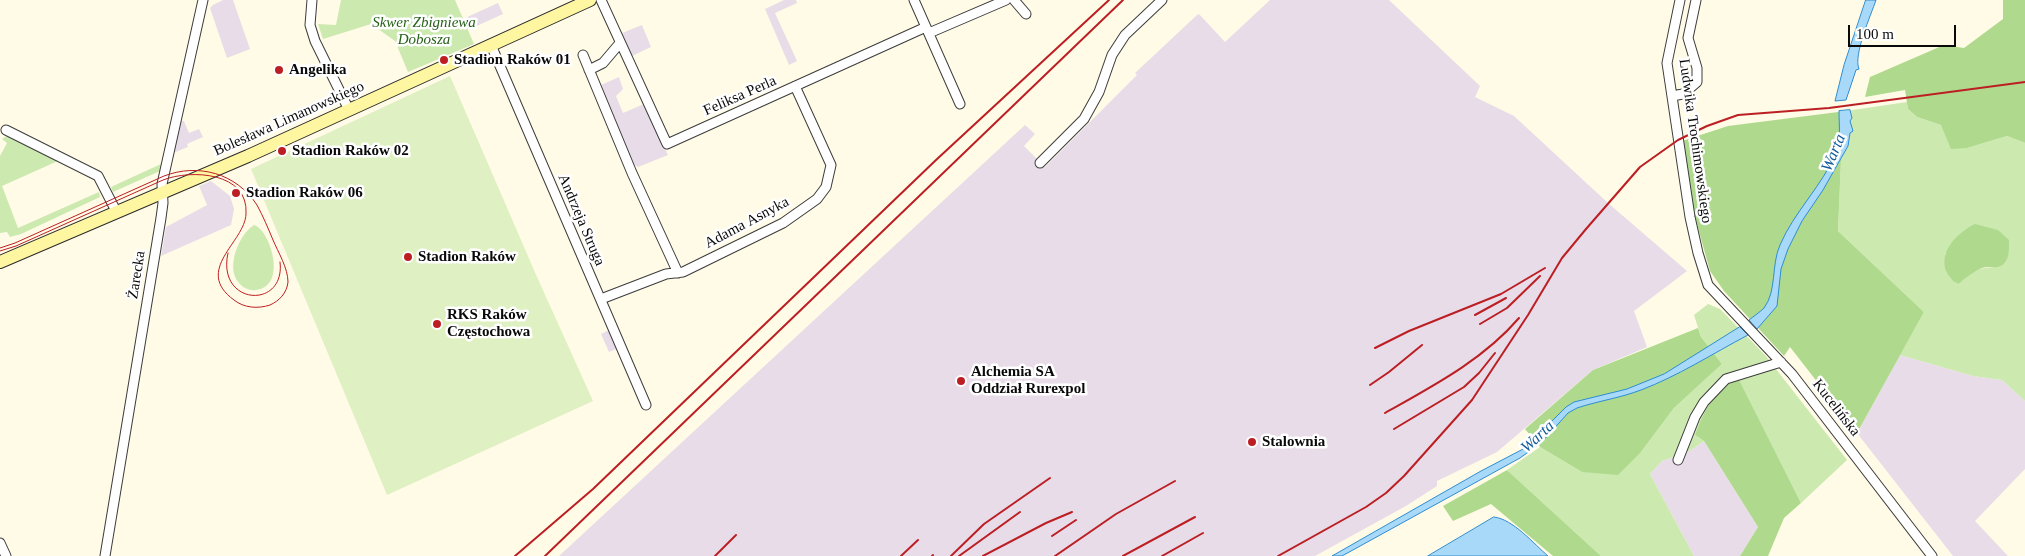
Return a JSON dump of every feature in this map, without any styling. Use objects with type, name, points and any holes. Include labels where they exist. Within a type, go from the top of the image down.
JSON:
[{"type":"street","name":"Żarecka","points":[[106,556],[161,218],[162,184],[203,0]]},
{"type":"street","points":[[312,0],[310,26],[314,41],[349,110]]},
{"type":"street","name":"Bolesława Limanowskiego","points":[[0,262],[349,110],[590,0]]},
{"type":"street","name":"Feliksa Perla","points":[[601,0],[667,144],[795,86],[928,30],[1006,0]]},
{"type":"street","points":[[914,0],[960,104]]},
{"type":"street","points":[[1014,0],[1026,14]]},
{"type":"street","points":[[1040,162],[1084,119],[1100,92],[1112,55],[1125,36],[1162,0]]},
{"type":"street","name":"Ludwika Trochimowskiego","points":[[1680,0],[1667,63],[1690,217],[1708,286]]},
{"type":"street","points":[[1672,96],[1683,94],[1697,82],[1697,68],[1688,38],[1696,0]]},
{"type":"street","points":[[589,70],[603,64],[620,43]]},
{"type":"street","name":"Andrzeja Struga","points":[[491,45],[646,405]]},
{"type":"street","points":[[583,56],[632,173],[678,272]]},
{"type":"street","name":"Adama Asnyka","points":[[600,300],[666,274],[683,272],[783,223],[817,199],[826,187],[831,165],[795,86]]},
{"type":"street","points":[[6,130],[98,176],[116,211]]},
{"type":"street","name":"Kucelińska","points":[[1708,286],[1781,362],[1932,556]]},
{"type":"street","points":[[1678,460],[1700,410],[1726,379],[1781,362]]},
{"type":"street","points":[[0,543],[6,556]]},
{"type":"shaded area","points":[[223,0],[233,0],[250,49],[227,58],[210,8]]},
{"type":"shaded area","points":[[784,0],[796,0],[797,3],[775,13],[797,61],[789,65],[765,9]]},
{"type":"shaded area","points":[[1270,0],[1389,0],[1480,86],[1475,97],[1514,116],[1608,203],[1687,271],[1634,311],[1647,347],[1593,370],[1497,452],[1437,481],[1437,486],[1406,506],[1315,556],[559,556],[1025,125],[1035,134],[1024,146],[1045,167],[1137,75],[1135,73],[1197,15],[1199,14],[1225,42]]},
{"type":"shaded area","points":[[498,3],[503,14],[470,29],[465,18]]},
{"type":"shaded area","points":[[642,25],[651,47],[632,56],[622,33]]},
{"type":"shaded area","points":[[619,77],[623,89],[616,96],[623,113],[644,104],[668,155],[638,167],[633,164],[601,85]]},
{"type":"shaded area","points":[[180,121],[184,121],[189,133],[199,129],[203,137],[187,144],[188,147],[173,153]]},
{"type":"shaded area","points":[[211,181],[230,196],[234,209],[231,225],[161,256],[166,227],[207,205],[199,186]]},
{"type":"shaded area","points":[[611,329],[619,348],[609,352],[601,334]]},
{"type":"shaded area","points":[[1900,355],[1973,376],[2002,380],[2025,401],[2025,469],[1975,521],[2008,556],[1953,556],[1857,433]]},
{"type":"shaded area","points":[[1704,441],[1758,527],[1740,556],[1694,556],[1650,474],[1662,461],[1688,452]]},
{"type":"green space","name":"Skwer Zbigniewa Dobosza","points":[[341,0],[455,0],[474,44],[408,72],[395,41],[371,24],[323,39],[318,24],[336,25]]},
{"type":"green space","points":[[2003,0],[2025,0],[2025,143],[2007,136],[1967,148],[1951,149],[1941,125],[1917,117],[1908,109],[1905,90],[1865,97],[1870,77],[1944,45],[1964,48],[2003,19]]},
{"type":"green space","name":"RKS Raków Częstochowa","points":[[450,76],[593,401],[387,495],[251,169]]},
{"type":"green space","points":[[1907,102],[1908,109],[1917,117],[1941,125],[1967,148],[2007,136],[2025,143],[2025,401],[2002,380],[1973,376],[1900,355],[1924,312],[1838,231],[1841,160],[1846,111]],"holes":[[[1945,253],[1998,267],[1977,271],[1959,284],[1954,282]]]},
{"type":"green space","points":[[1846,111],[1841,160],[1838,231],[1924,312],[1857,433],[1790,347],[1784,356],[1724,291],[1710,271],[1690,199],[1682,141],[1728,126]]},
{"type":"green space","points":[[8,135],[60,160],[2,186],[18,228],[99,192],[100,197],[21,234],[10,237],[7,232],[0,233],[0,156],[7,143],[2,139]]},
{"type":"green space","points":[[161,164],[160,171],[113,192],[111,187]]},
{"type":"green space","points":[[1975,224],[1998,230],[2009,240],[2007,260],[1998,267],[1982,268],[1959,284],[1954,282],[1949,275],[1944,261],[1949,247],[1957,236]]},
{"type":"green space","points":[[254,225],[260,228],[270,246],[274,268],[272,279],[266,286],[256,290],[247,289],[241,285],[235,277],[233,269],[239,243],[248,229]]},
{"type":"green space","points":[[1708,304],[1720,309],[1765,355],[1847,460],[1801,503],[1739,381],[1708,404],[1695,435],[1704,441],[1688,452],[1662,461],[1650,474],[1694,556],[1601,556],[1507,470],[1540,447],[1582,472],[1641,452],[1674,408],[1722,364],[1701,337],[1694,315]]},
{"type":"green space","points":[[1698,328],[1701,337],[1722,364],[1674,408],[1641,452],[1618,475],[1582,472],[1540,447],[1525,429],[1593,370]]},
{"type":"green space","points":[[1739,380],[1801,503],[1784,518],[1768,556],[1740,556],[1758,527],[1704,441],[1695,435],[1706,410],[1716,394],[1730,383]]},
{"type":"green space","points":[[1507,470],[1601,556],[1553,556],[1491,504],[1453,521],[1443,506]]},
{"type":"water","points":[[1866,0],[1876,0],[1860,45],[1858,54],[1859,69],[1856,70],[1846,100],[1835,101],[1844,65]]},
{"type":"water","points":[[1850,110],[1852,118],[1850,121],[1853,131],[1850,133],[1848,146],[1823,190],[1802,221],[1788,249],[1781,269],[1777,306],[1757,329],[1749,320],[1764,308],[1771,294],[1777,253],[1780,245],[1836,153],[1839,138],[1839,111]]},
{"type":"water","name":"Warta","points":[[1740,327],[1748,335],[1655,384],[1633,393],[1577,408],[1568,413],[1541,443],[1520,458],[1342,556],[1332,556],[1525,448],[1566,407],[1574,402],[1627,389],[1664,374]]},
{"type":"water","points":[[1494,517],[1516,527],[1548,556],[1428,556]]},
{"type":"tram line","points":[[0,248],[164,176],[177,172],[203,171],[227,178],[238,185],[257,205],[282,260],[288,282],[286,290],[279,299],[270,305],[261,307],[242,305],[223,289],[218,278],[220,267],[224,256],[244,225],[246,214],[244,200],[238,189],[228,182],[216,177],[202,175],[188,175],[163,180],[16,246],[0,251]]},
{"type":"tram line","points":[[228,253],[227,271],[232,284],[241,292],[252,295],[263,294],[273,288],[279,278],[280,262]]},
{"type":"railway","points":[[515,556],[593,489],[936,160],[1109,0]]},
{"type":"railway","points":[[545,556],[1123,0]]},
{"type":"railway","points":[[1278,556],[1366,507],[1386,493],[1404,476],[1472,400],[1528,315],[1562,258],[1640,167],[1678,140],[1707,126],[1738,115],[1829,108],[2025,82]]},
{"type":"railway","points":[[1375,348],[1409,331],[1501,294],[1545,268]]},
{"type":"railway","points":[[1480,324],[1507,308],[1540,276]]},
{"type":"railway","points":[[1475,315],[1506,298]]},
{"type":"railway","points":[[1385,413],[1457,371],[1490,347],[1519,318]]},
{"type":"railway","points":[[1370,385],[1422,345]]},
{"type":"railway","points":[[1394,429],[1464,387],[1479,373],[1495,353]]},
{"type":"railway","points":[[951,556],[984,524],[1050,478]]},
{"type":"railway","points":[[1055,556],[1116,514],[1175,481]]},
{"type":"railway","points":[[959,556],[1020,512]]},
{"type":"railway","points":[[983,556],[1046,523],[1072,512]]},
{"type":"railway","points":[[1123,556],[1195,517]]},
{"type":"railway","points":[[1052,536],[1076,520]]},
{"type":"railway","points":[[1162,556],[1203,533]]},
{"type":"railway","points":[[715,556],[736,535]]},
{"type":"railway","points":[[901,556],[918,540]]},
{"type":"place","name":"Stadion Raków 01","points":[[444,60]]},
{"type":"place","name":"Angelika","points":[[279,70]]},
{"type":"place","name":"Stadion Raków 02","points":[[282,151]]},
{"type":"place","name":"Stadion Raków 06","points":[[236,193]]},
{"type":"place","name":"Stadion Raków","points":[[408,257]]},
{"type":"place","name":"RKS Raków Częstochowa","points":[[437,324]]},
{"type":"place","name":"Alchemia SA Oddział Rurexpol","points":[[961,381]]},
{"type":"place","name":"Stalownia","points":[[1252,442]]}]
